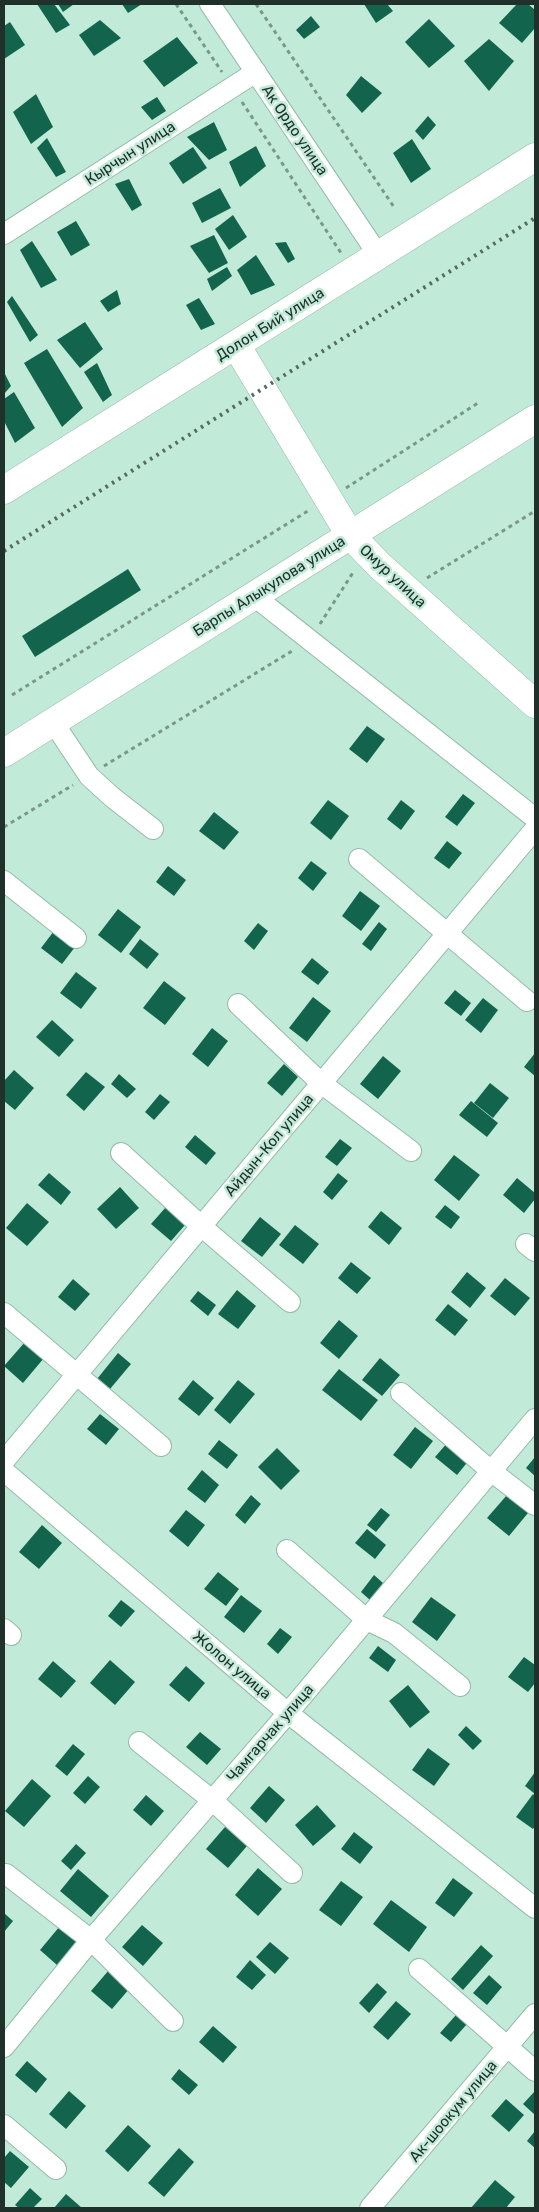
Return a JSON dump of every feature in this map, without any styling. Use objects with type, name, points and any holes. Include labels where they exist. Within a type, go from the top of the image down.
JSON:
[{"type":"street","name":"Ак Ордо улица","points":[[210,4],[379,256]]},
{"type":"street","name":"Кырчын улица","points":[[4,234],[256,72]]},
{"type":"street","name":"Долон Бий улица","points":[[4,490],[535,157]]},
{"type":"street","name":"Омур улица","points":[[236,345],[350,535],[535,704]]},
{"type":"street","name":"Барпы Алыкулова улица","points":[[4,753],[535,420]]},
{"type":"street","points":[[254,596],[535,818]]},
{"type":"street","points":[[53,722],[89,776],[112,797],[153,829]]},
{"type":"street","name":"Айдын-Кол улица","points":[[4,1461],[535,829]]},
{"type":"street","points":[[359,859],[527,1000]]},
{"type":"street","points":[[4,881],[76,938]]},
{"type":"street","points":[[238,1004],[321,1083],[411,1151]]},
{"type":"street","points":[[121,1153],[201,1226],[290,1302]]},
{"type":"street","points":[[4,1313],[161,1446]]},
{"type":"street","points":[[401,1394],[535,1506]]},
{"type":"street","name":"Чамгарчак улица","points":[[4,2047],[91,1940],[288,1713],[535,1419]]},
{"type":"street","name":"Жолон улица","points":[[4,1471],[288,1713],[535,1908]]},
{"type":"street","points":[[287,1550],[367,1620],[394,1634],[460,1686]]},
{"type":"street","points":[[139,1742],[212,1800],[292,1873]]},
{"type":"street","points":[[6,1874],[91,1940],[173,2021]]},
{"type":"street","points":[[419,1969],[535,2071]]},
{"type":"street","name":"Ак-шоокум улица","points":[[370,2208],[535,2014]]},
{"type":"street","points":[[4,2125],[56,2169]]},
{"type":"path","points":[[176,4],[344,256]]},
{"type":"path","points":[[256,4],[394,207]]},
{"type":"path","points":[[12,695],[478,403]]},
{"type":"path","points":[[423,580],[535,511]]},
{"type":"path","points":[[4,827],[310,640],[357,566],[372,557]]},
{"type":"building","points":[[37,4],[54,4],[70,25],[56,33]]},
{"type":"building","points":[[58,4],[74,4],[63,12]]},
{"type":"building","points":[[122,4],[142,4],[128,13]]},
{"type":"building","points":[[364,4],[387,4],[393,11],[376,23]]},
{"type":"building","points":[[517,4],[528,4],[535,10],[535,28],[522,43],[499,23]]},
{"type":"building","points":[[311,16],[320,27],[304,39],[296,30]]},
{"type":"building","points":[[429,19],[455,46],[429,68],[405,42]]},
{"type":"building","points":[[100,20],[121,38],[94,56],[79,35]]},
{"type":"building","points":[[10,22],[25,45],[4,59],[4,26]]},
{"type":"building","points":[[177,37],[198,63],[164,87],[143,61]]},
{"type":"building","points":[[489,39],[514,61],[489,91],[464,61]]},
{"type":"building","points":[[361,76],[382,93],[362,113],[346,95]]},
{"type":"building","points":[[36,94],[53,127],[31,144],[13,112]]},
{"type":"building","points":[[157,97],[166,111],[152,120],[141,107]]},
{"type":"building","points":[[428,116],[436,125],[423,140],[415,131]]},
{"type":"building","points":[[214,122],[227,150],[209,160],[187,137]]},
{"type":"building","points":[[47,138],[66,172],[56,177],[37,148]]},
{"type":"building","points":[[412,139],[431,169],[411,183],[393,153]]},
{"type":"building","points":[[256,146],[266,166],[240,187],[229,162]]},
{"type":"building","points":[[193,147],[207,168],[183,184],[169,163]]},
{"type":"building","points":[[129,179],[142,205],[132,211],[115,184]]},
{"type":"building","points":[[220,188],[231,208],[202,223],[192,203]]},
{"type":"building","points":[[233,215],[247,237],[229,250],[215,229]]},
{"type":"building","points":[[76,221],[90,245],[71,256],[57,232]]},
{"type":"building","points":[[214,235],[228,263],[209,273],[190,246]]},
{"type":"building","points":[[32,241],[57,280],[41,288],[20,250]]},
{"type":"building","points":[[286,242],[295,259],[288,263],[275,243]]},
{"type":"building","points":[[256,255],[275,285],[251,295],[237,270]]},
{"type":"building","points":[[227,267],[232,276],[212,291],[207,279]]},
{"type":"building","points":[[117,290],[121,304],[108,312],[100,301]]},
{"type":"building","points":[[12,296],[38,335],[30,342],[7,302]]},
{"type":"building","points":[[199,298],[215,324],[201,330],[186,305]]},
{"type":"building","points":[[85,322],[103,349],[80,368],[57,340]]},
{"type":"building","points":[[47,349],[83,408],[62,427],[24,363]]},
{"type":"building","points":[[97,363],[112,395],[103,402],[84,372]]},
{"type":"building","points":[[4,372],[11,386],[4,394]]},
{"type":"building","points":[[14,392],[35,428],[15,443],[4,421],[4,399]]},
{"type":"building","points":[[128,569],[141,590],[35,657],[22,636]]},
{"type":"building","points":[[367,726],[385,739],[367,763],[349,749]]},
{"type":"building","points":[[463,794],[475,803],[457,826],[445,817]]},
{"type":"building","points":[[328,800],[349,816],[331,840],[310,823]]},
{"type":"building","points":[[401,800],[415,811],[401,830],[387,819]]},
{"type":"building","points":[[214,812],[239,832],[224,850],[199,831]]},
{"type":"building","points":[[447,841],[462,853],[449,869],[434,858]]},
{"type":"building","points":[[311,861],[327,873],[313,891],[298,878]]},
{"type":"building","points":[[168,866],[186,880],[174,896],[156,882]]},
{"type":"building","points":[[360,891],[380,906],[361,931],[342,916]]},
{"type":"building","points":[[118,909],[141,927],[121,953],[98,935]]},
{"type":"building","points":[[379,922],[387,929],[371,951],[362,944]]},
{"type":"building","points":[[258,923],[268,931],[254,950],[244,941]]},
{"type":"building","points":[[54,931],[75,947],[62,964],[41,948]]},
{"type":"building","points":[[140,939],[159,954],[147,969],[129,954]]},
{"type":"building","points":[[312,958],[329,972],[318,985],[301,972]]},
{"type":"building","points":[[76,972],[97,988],[81,1009],[60,993]]},
{"type":"building","points":[[164,981],[186,998],[165,1025],[143,1008]]},
{"type":"building","points":[[455,990],[471,1003],[461,1016],[444,1003]]},
{"type":"building","points":[[313,997],[331,1011],[307,1042],[289,1028]]},
{"type":"building","points":[[483,998],[498,1010],[481,1033],[465,1020]]},
{"type":"building","points":[[52,1020],[74,1040],[59,1057],[36,1037]]},
{"type":"building","points":[[212,1028],[228,1041],[208,1067],[192,1054]]},
{"type":"building","points":[[535,1053],[535,1076],[524,1067]]},
{"type":"building","points":[[383,1056],[401,1071],[378,1099],[360,1084]]},
{"type":"building","points":[[284,1064],[298,1077],[282,1096],[267,1083]]},
{"type":"building","points":[[14,1070],[34,1088],[15,1110],[4,1101],[4,1081]]},
{"type":"building","points":[[86,1072],[105,1087],[84,1111],[66,1095]]},
{"type":"building","points":[[119,1074],[136,1089],[127,1098],[111,1084]]},
{"type":"building","points":[[490,1083],[509,1098],[493,1118],[474,1103]]},
{"type":"building","points":[[160,1094],[170,1102],[154,1120],[145,1112]]},
{"type":"building","points":[[471,1101],[498,1123],[487,1137],[459,1115]]},
{"type":"building","points":[[195,1135],[216,1153],[206,1165],[185,1147]]},
{"type":"building","points":[[340,1139],[352,1148],[337,1166],[325,1157]]},
{"type":"building","points":[[454,1155],[480,1175],[459,1201],[434,1180]]},
{"type":"building","points":[[49,1173],[71,1192],[61,1205],[38,1185]]},
{"type":"building","points":[[338,1173],[348,1181],[332,1200],[323,1192]]},
{"type":"building","points":[[517,1178],[535,1193],[535,1199],[524,1213],[503,1195]]},
{"type":"building","points":[[120,1187],[139,1208],[116,1229],[97,1209]]},
{"type":"building","points":[[27,1203],[49,1222],[27,1246],[6,1228]]},
{"type":"building","points":[[445,1205],[460,1217],[451,1229],[435,1217]]},
{"type":"building","points":[[166,1207],[185,1225],[171,1241],[151,1224]]},
{"type":"building","points":[[381,1211],[402,1228],[389,1245],[368,1227]]},
{"type":"building","points":[[260,1217],[281,1234],[262,1257],[241,1241]]},
{"type":"building","points":[[295,1225],[319,1244],[303,1264],[279,1245]]},
{"type":"building","points":[[351,1262],[371,1278],[357,1294],[338,1278]]},
{"type":"building","points":[[467,1272],[486,1288],[470,1308],[451,1292]]},
{"type":"building","points":[[505,1278],[530,1298],[515,1316],[490,1296]]},
{"type":"building","points":[[73,1279],[90,1294],[75,1311],[58,1297]]},
{"type":"building","points":[[237,1290],[256,1306],[238,1329],[218,1314]]},
{"type":"building","points":[[198,1291],[216,1305],[208,1316],[190,1301]]},
{"type":"building","points":[[448,1304],[468,1320],[455,1336],[435,1320]]},
{"type":"building","points":[[339,1320],[358,1336],[339,1359],[320,1343]]},
{"type":"building","points":[[25,1342],[44,1358],[23,1383],[4,1366]]},
{"type":"building","points":[[118,1353],[131,1364],[110,1389],[97,1379]]},
{"type":"building","points":[[380,1358],[400,1375],[382,1396],[362,1380]]},
{"type":"building","points":[[339,1369],[378,1400],[361,1421],[322,1390]]},
{"type":"building","points":[[193,1380],[214,1398],[199,1416],[178,1399]]},
{"type":"building","points":[[238,1380],[255,1394],[230,1424],[214,1410]]},
{"type":"building","points":[[100,1414],[119,1429],[106,1445],[87,1429]]},
{"type":"building","points":[[415,1427],[433,1441],[411,1469],[393,1455]]},
{"type":"building","points":[[219,1440],[238,1455],[227,1469],[208,1454]]},
{"type":"building","points":[[448,1442],[470,1459],[457,1475],[435,1457]]},
{"type":"building","points":[[277,1448],[300,1471],[281,1490],[258,1467]]},
{"type":"building","points":[[535,1457],[535,1476],[526,1468]]},
{"type":"building","points":[[202,1470],[219,1485],[205,1503],[187,1489]]},
{"type":"building","points":[[251,1495],[261,1504],[245,1524],[235,1515]]},
{"type":"building","points":[[507,1495],[528,1513],[509,1536],[487,1518]]},
{"type":"building","points":[[381,1508],[390,1515],[376,1532],[367,1525]]},
{"type":"building","points":[[186,1510],[205,1525],[188,1547],[169,1531]]},
{"type":"building","points":[[42,1525],[62,1543],[39,1569],[19,1552]]},
{"type":"building","points":[[367,1529],[386,1545],[375,1559],[355,1543]]},
{"type":"building","points":[[218,1572],[239,1589],[226,1606],[204,1589]]},
{"type":"building","points":[[374,1575],[383,1583],[370,1600],[361,1592]]},
{"type":"building","points":[[241,1595],[262,1611],[244,1633],[224,1617]]},
{"type":"building","points":[[431,1597],[456,1615],[437,1641],[412,1622]]},
{"type":"building","points":[[121,1600],[135,1611],[121,1627],[108,1616]]},
{"type":"building","points":[[280,1628],[292,1637],[278,1654],[267,1644]]},
{"type":"building","points":[[378,1646],[396,1660],[388,1672],[369,1658]]},
{"type":"building","points":[[524,1657],[535,1665],[535,1683],[528,1692],[508,1677]]},
{"type":"building","points":[[110,1660],[135,1682],[115,1705],[90,1683]]},
{"type":"building","points":[[53,1661],[76,1681],[61,1698],[38,1679]]},
{"type":"building","points":[[186,1666],[205,1683],[189,1702],[169,1685]]},
{"type":"building","points":[[408,1685],[430,1712],[410,1728],[389,1701]]},
{"type":"building","points":[[466,1726],[482,1741],[473,1750],[458,1735]]},
{"type":"building","points":[[200,1732],[221,1749],[207,1765],[186,1747]]},
{"type":"building","points":[[73,1744],[85,1754],[67,1776],[55,1766]]},
{"type":"building","points":[[428,1748],[450,1764],[434,1786],[412,1770]]},
{"type":"building","points":[[535,1772],[535,1794],[525,1786]]},
{"type":"building","points":[[88,1776],[100,1787],[85,1804],[73,1793]]},
{"type":"building","points":[[32,1779],[51,1796],[24,1827],[5,1811]]},
{"type":"building","points":[[269,1786],[285,1800],[266,1823],[250,1808]]},
{"type":"building","points":[[533,1794],[535,1796],[535,1826],[533,1829],[516,1817]]},
{"type":"building","points":[[146,1795],[164,1811],[151,1826],[133,1810]]},
{"type":"building","points":[[317,1805],[336,1826],[313,1846],[295,1825]]},
{"type":"building","points":[[225,1827],[247,1846],[228,1868],[206,1849]]},
{"type":"building","points":[[354,1832],[373,1847],[360,1864],[341,1849]]},
{"type":"building","points":[[76,1844],[86,1853],[71,1870],[61,1861]]},
{"type":"building","points":[[258,1868],[282,1889],[258,1916],[235,1895]]},
{"type":"building","points":[[78,1869],[109,1896],[91,1917],[60,1891]]},
{"type":"building","points":[[453,1878],[473,1893],[454,1917],[435,1903]]},
{"type":"building","points":[[341,1881],[363,1897],[341,1926],[319,1910]]},
{"type":"building","points":[[391,1900],[427,1927],[409,1952],[373,1924]]},
{"type":"building","points":[[4,1913],[13,1921],[4,1932]]},
{"type":"building","points":[[142,1925],[163,1943],[143,1966],[122,1947]]},
{"type":"building","points":[[60,1926],[77,1942],[57,1965],[40,1950]]},
{"type":"building","points":[[270,1942],[289,1958],[275,1974],[256,1957]]},
{"type":"building","points":[[481,1945],[493,1956],[463,1990],[451,1979]]},
{"type":"building","points":[[250,1960],[266,1975],[252,1990],[236,1977]]},
{"type":"building","points":[[109,1970],[130,1988],[112,2009],[91,1991]]},
{"type":"building","points":[[489,1975],[502,1987],[487,2005],[473,1993]]},
{"type":"building","points":[[377,1983],[387,1992],[369,2013],[359,2003]]},
{"type":"building","points":[[396,2001],[411,2014],[388,2040],[373,2027]]},
{"type":"building","points":[[456,2015],[467,2024],[451,2042],[440,2033]]},
{"type":"building","points":[[213,2026],[237,2047],[223,2063],[199,2042]]},
{"type":"building","points":[[27,2061],[47,2079],[36,2093],[15,2075]]},
{"type":"building","points":[[179,2069],[198,2085],[189,2095],[171,2079]]},
{"type":"building","points":[[69,2091],[86,2106],[66,2129],[49,2114]]},
{"type":"building","points":[[535,2091],[535,2115],[523,2104]]},
{"type":"building","points":[[506,2099],[524,2115],[509,2132],[491,2116]]},
{"type":"building","points":[[128,2125],[151,2146],[128,2172],[105,2151]]},
{"type":"building","points":[[535,2131],[535,2148],[527,2141]]},
{"type":"building","points":[[179,2148],[194,2162],[164,2197],[148,2183]]},
{"type":"building","points":[[10,2151],[29,2167],[11,2188],[4,2182],[4,2158]]},
{"type":"building","points":[[495,2180],[515,2197],[506,2208],[471,2208]]},
{"type":"building","points":[[30,2188],[42,2199],[33,2208],[19,2208],[15,2205]]},
{"type":"building","points":[[66,2194],[82,2208],[54,2208]]},
{"type":"railway","points":[[4,551],[535,218]]}]
